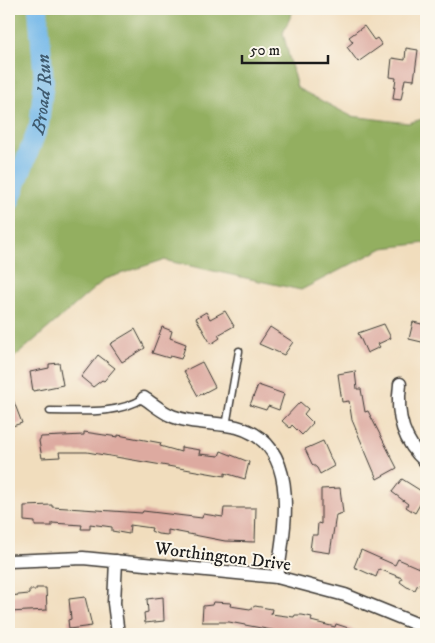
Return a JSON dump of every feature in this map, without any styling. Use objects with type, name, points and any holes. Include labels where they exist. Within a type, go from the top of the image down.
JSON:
[{"type":"street","points":[[400,384],[398,401],[404,432],[411,445],[426,462]]},
{"type":"street","points":[[144,398],[170,416],[226,426],[249,432],[262,440],[277,461],[284,481],[286,511],[277,578]]},
{"type":"street","name":"Worthington Drive","points":[[9,561],[47,558],[116,561],[277,578],[345,595],[426,628]]},
{"type":"street","points":[[116,561],[114,603],[118,634]]},
{"type":"lane","points":[[226,426],[239,351]]},
{"type":"lane","points":[[50,411],[109,410],[135,404],[144,398]]},
{"type":"green space","points":[[9,9],[294,9],[283,33],[297,88],[351,116],[408,123],[426,118],[426,243],[383,248],[301,290],[163,260],[105,279],[9,362]]},
{"type":"building","points":[[364,26],[374,40],[377,38],[382,45],[358,62],[347,47],[353,42],[349,37]]},
{"type":"building","points":[[406,48],[418,50],[414,80],[405,79],[401,100],[393,99],[396,78],[390,77],[392,58],[405,60]]},
{"type":"building","points":[[225,311],[234,326],[218,335],[220,338],[211,344],[196,318],[206,312],[210,319]]},
{"type":"building","points":[[413,322],[426,325],[426,343],[409,339]]},
{"type":"building","points":[[384,324],[391,338],[378,344],[380,347],[367,353],[358,333]]},
{"type":"building","points":[[162,327],[172,331],[170,338],[186,344],[181,359],[152,353]]},
{"type":"building","points":[[270,327],[293,342],[284,355],[259,344]]},
{"type":"building","points":[[135,329],[145,348],[122,362],[110,344]]},
{"type":"building","points":[[98,355],[115,368],[104,381],[102,380],[93,387],[81,377]]},
{"type":"building","points":[[202,362],[215,387],[198,396],[184,371]]},
{"type":"building","points":[[59,363],[63,385],[33,391],[30,372],[49,368],[49,364]]},
{"type":"building","points":[[355,371],[357,389],[361,389],[365,412],[368,411],[397,468],[377,479],[352,420],[349,401],[342,402],[338,374]]},
{"type":"building","points":[[258,385],[284,394],[279,410],[268,406],[266,410],[250,405]]},
{"type":"building","points":[[9,389],[22,423],[9,427]]},
{"type":"building","points":[[300,402],[308,409],[304,414],[313,423],[302,435],[292,425],[290,428],[282,421]]},
{"type":"building","points":[[84,432],[118,437],[118,435],[161,443],[160,446],[181,452],[181,447],[200,450],[199,454],[219,456],[221,451],[249,462],[245,479],[225,473],[225,476],[87,452],[59,452],[60,457],[42,458],[39,441],[41,437],[84,435]]},
{"type":"building","points":[[323,441],[334,466],[320,474],[312,464],[305,449]]},
{"type":"building","points":[[402,479],[426,494],[415,513],[406,507],[408,504],[392,492]]},
{"type":"building","points":[[340,488],[343,513],[336,515],[330,553],[310,550],[312,535],[317,535],[318,523],[321,524],[321,489]]},
{"type":"building","points":[[52,505],[52,507],[142,513],[143,511],[202,518],[203,514],[223,517],[224,508],[256,508],[255,542],[225,541],[168,530],[168,535],[158,534],[151,531],[152,528],[130,525],[129,534],[112,531],[112,527],[90,524],[90,529],[81,529],[82,525],[52,523],[52,526],[35,526],[35,522],[24,521],[24,506]]},
{"type":"building","points":[[361,550],[395,565],[398,559],[426,571],[426,588],[418,584],[415,590],[407,587],[400,582],[402,578],[379,569],[376,577],[354,567]]},
{"type":"building","points":[[36,588],[46,588],[47,610],[9,612],[9,596],[29,594],[29,590],[36,590]]},
{"type":"building","points":[[85,597],[92,626],[69,629],[68,620],[71,619],[69,599]]},
{"type":"building","points":[[163,597],[164,621],[145,623],[144,613],[148,612],[147,599]]},
{"type":"building","points":[[213,602],[231,603],[230,606],[250,609],[255,606],[272,609],[271,614],[312,617],[311,621],[335,627],[336,624],[361,632],[361,634],[293,634],[229,622],[202,622],[203,606],[212,605]]},
{"type":"waterway","name":"Broad Run","points":[[9,203],[39,125],[44,81],[38,9]]}]
